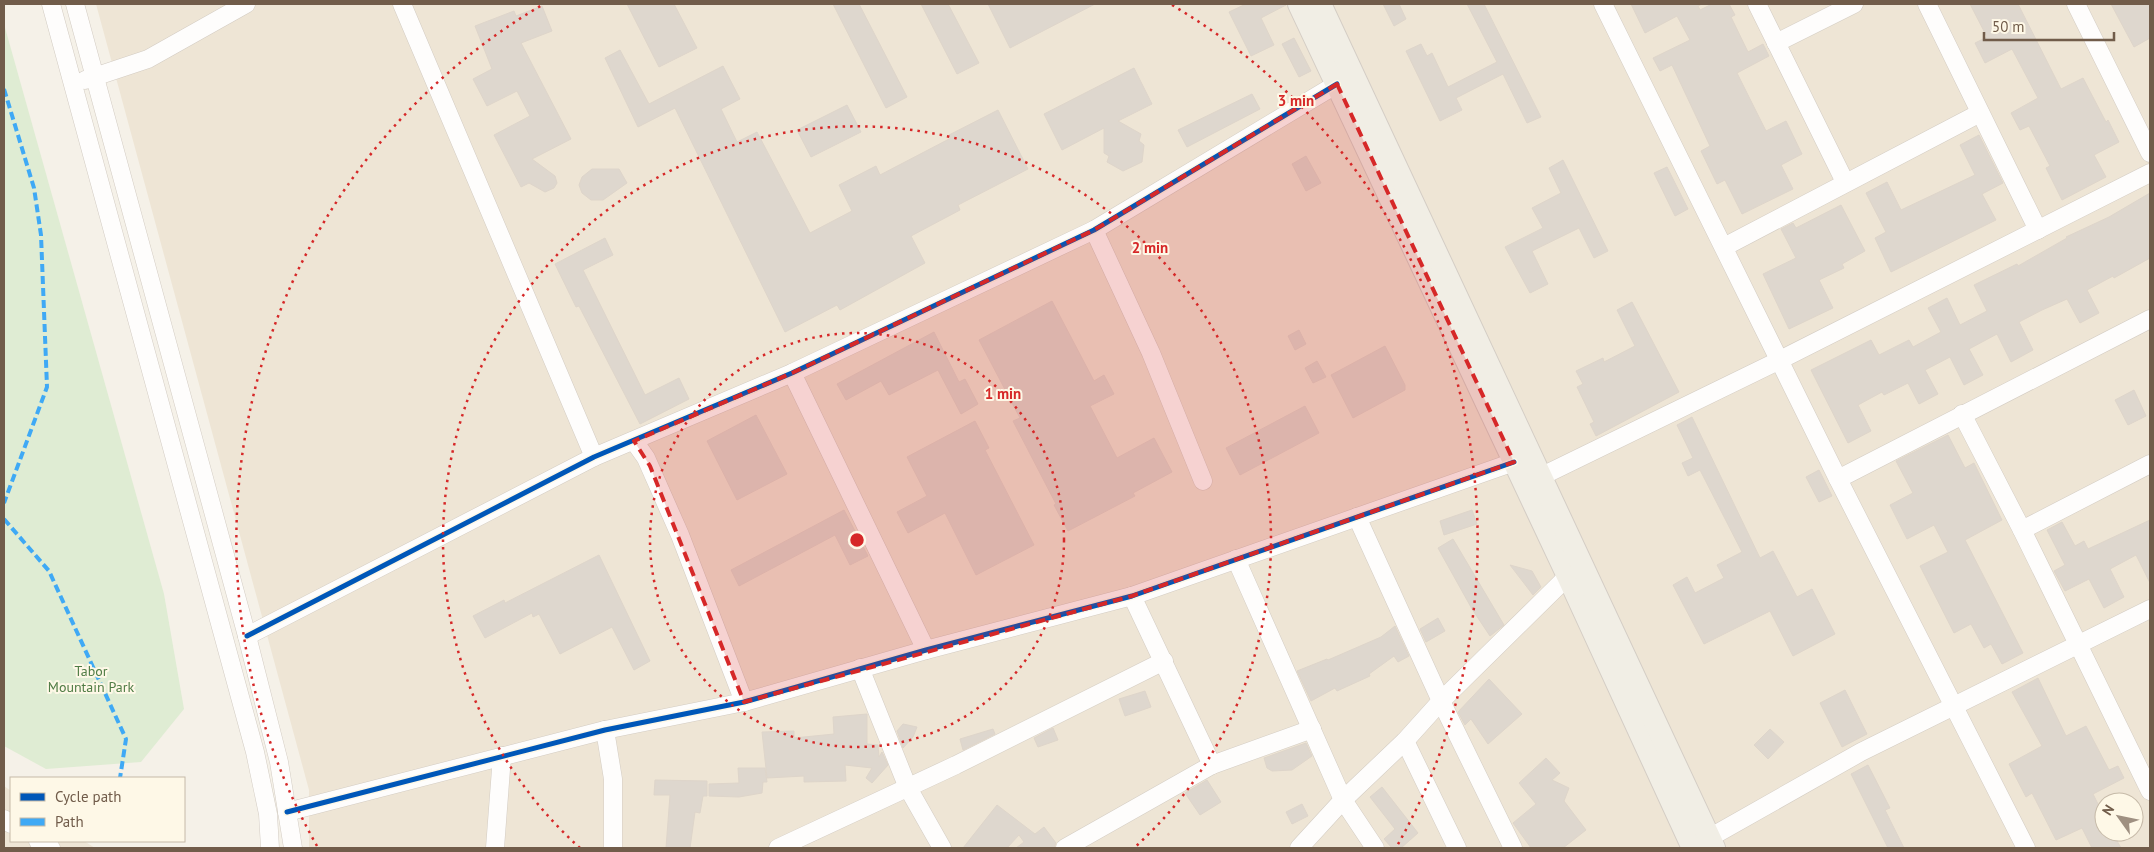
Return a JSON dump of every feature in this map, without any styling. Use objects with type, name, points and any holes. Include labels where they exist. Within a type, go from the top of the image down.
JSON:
[{"type":"main road","points":[[1299,4],[1568,576],[1705,845]]},
{"type":"main road","points":[[1320,4],[1542,476],[1705,845]]},
{"type":"street","points":[[51,4],[255,752],[268,814],[270,848]]},
{"type":"street","points":[[75,4],[247,636],[279,762],[293,848]]},
{"type":"street","points":[[72,82],[95,78],[148,59],[246,4]]},
{"type":"street","points":[[402,4],[594,457]]},
{"type":"street","points":[[1603,4],[1838,479],[2026,848]]},
{"type":"street","points":[[1757,4],[1845,182]]},
{"type":"street","points":[[1776,43],[1854,4]]},
{"type":"street","points":[[1927,4],[2038,230]]},
{"type":"street","points":[[2076,4],[2150,153]]},
{"type":"street","points":[[247,636],[594,457],[792,373],[1094,230],[1337,84]]},
{"type":"street","points":[[1724,247],[1980,113]]},
{"type":"street","points":[[1542,476],[1780,360],[2150,173]]},
{"type":"street","points":[[1094,230],[1151,353],[1203,481]]},
{"type":"street","points":[[1838,479],[2150,319]]},
{"type":"street","points":[[792,373],[926,650]]},
{"type":"street","points":[[1962,414],[2148,782]]},
{"type":"street","points":[[634,441],[646,458],[680,535],[744,702]]},
{"type":"street","points":[[287,812],[605,730],[744,702],[860,668],[1132,596],[1514,462]]},
{"type":"street","points":[[2022,530],[2150,464]]},
{"type":"street","points":[[1357,517],[1441,701],[1513,848]]},
{"type":"street","points":[[1236,560],[1343,800],[1375,848]]},
{"type":"street","points":[[1299,848],[1343,800],[1405,741],[1441,701],[1568,576]]},
{"type":"street","points":[[1132,596],[1212,765]]},
{"type":"street","points":[[1705,845],[1775,798],[1954,704],[2150,608]]},
{"type":"street","points":[[785,847],[1164,662]]},
{"type":"street","points":[[860,668],[908,788],[942,848]]},
{"type":"street","points":[[1065,848],[1212,765],[1312,729]]},
{"type":"street","points":[[605,730],[613,779],[613,848]]},
{"type":"street","points":[[1405,741],[1458,848]]},
{"type":"street","points":[[495,848],[502,756]]},
{"type":"street","points":[[40,842],[51,848]]},
{"type":"highlighted area","points":[[1337,84],[1514,462],[1132,596],[744,702],[650,466],[634,441],[792,373],[1094,230]]},
{"type":"shaded area","points":[[96,4],[2150,4],[2150,848],[309,848],[309,790]]},
{"type":"shaded area","points":[[4,786],[10,790],[10,842],[86,842],[95,848],[4,848]]},
{"type":"green space","name":"Tabor Mountain Park","points":[[4,24],[164,594],[184,709],[141,762],[46,769],[4,746]]},
{"type":"building","points":[[627,4],[674,4],[697,48],[659,67]]},
{"type":"building","points":[[833,4],[859,4],[907,97],[886,108]]},
{"type":"building","points":[[921,4],[948,4],[979,63],[957,74]]},
{"type":"building","points":[[988,4],[1095,4],[1010,48]]},
{"type":"building","points":[[1246,4],[1286,5],[1261,18],[1274,45],[1251,56],[1229,12]]},
{"type":"building","points":[[1383,4],[1399,4],[1406,19],[1394,26]]},
{"type":"building","points":[[1467,4],[1484,4],[1541,117],[1527,123],[1503,74],[1456,98],[1462,110],[1440,121],[1406,51],[1421,44],[1427,56],[1432,53],[1448,87],[1497,62]]},
{"type":"building","points":[[1631,4],[1702,4],[1698,6],[1700,10],[1712,4],[1729,4],[1735,15],[1731,17],[1748,52],[1763,44],[1769,56],[1737,73],[1766,131],[1786,121],[1802,154],[1781,165],[1793,189],[1742,214],[1725,180],[1717,184],[1701,151],[1710,146],[1672,65],[1660,71],[1653,58],[1690,40],[1677,16],[1645,33]]},
{"type":"building","points":[[1970,4],[2018,4],[2061,89],[2083,78],[2106,122],[2108,120],[2119,142],[2094,155],[2106,177],[2062,200],[2046,168],[2050,166],[2029,126],[2020,130],[2011,113],[2038,98],[2012,49],[1985,63],[1975,43],[1987,37]]},
{"type":"building","points":[[2111,4],[2150,4],[2150,38],[2134,47]]},
{"type":"building","points":[[542,6],[552,31],[521,43],[571,139],[532,159],[555,176],[557,183],[554,188],[545,192],[529,183],[521,187],[494,135],[530,116],[517,91],[487,106],[473,79],[492,69],[475,26],[514,11],[516,16]]},
{"type":"building","points":[[1294,38],[1311,71],[1299,77],[1282,44]]},
{"type":"building","points":[[620,50],[649,104],[723,66],[740,99],[721,109],[737,142],[757,132],[810,233],[852,211],[839,185],[876,166],[880,175],[951,138],[949,135],[998,110],[1028,169],[958,205],[960,210],[911,236],[925,263],[840,310],[837,305],[785,332],[675,108],[638,127],[605,58]]},
{"type":"building","points":[[1134,68],[1152,104],[1118,121],[1141,134],[1139,141],[1144,145],[1142,162],[1123,171],[1107,162],[1109,156],[1104,153],[1104,128],[1062,150],[1044,114]]},
{"type":"building","points":[[1252,94],[1260,109],[1187,147],[1178,130]]},
{"type":"building","points":[[847,105],[861,132],[811,157],[797,130]]},
{"type":"building","points":[[1979,135],[2003,183],[1982,194],[1996,220],[1891,272],[1875,238],[1886,232],[1866,193],[1887,182],[1901,210],[1975,175],[1960,145]]},
{"type":"building","points":[[1306,156],[1321,183],[1306,191],[1292,164]]},
{"type":"building","points":[[1563,160],[1608,251],[1594,258],[1579,228],[1532,251],[1548,284],[1530,293],[1505,247],[1543,228],[1532,208],[1561,193],[1549,168]]},
{"type":"building","points":[[1667,167],[1688,209],[1675,216],[1654,173]]},
{"type":"building","points":[[592,169],[619,169],[627,183],[603,200],[591,200],[582,193],[579,185],[582,177]]},
{"type":"building","points":[[2150,193],[2150,258],[2114,278],[2113,276],[2087,290],[2099,313],[2080,323],[2067,299],[2019,322],[2033,350],[2011,362],[1997,334],[1969,349],[1983,375],[1964,385],[1950,357],[1925,370],[1938,394],[1919,404],[1908,383],[1884,395],[1882,392],[1858,405],[1871,431],[1848,443],[1811,370],[1871,340],[1879,355],[1909,340],[1913,347],[1941,332],[1928,308],[1947,298],[1960,325],[1987,311],[1974,285],[2017,264],[2018,266],[2066,237],[2109,217]]},
{"type":"building","points":[[1841,205],[1865,251],[1842,264],[1844,268],[1819,280],[1833,308],[1789,329],[1763,274],[1796,258],[1781,229],[1793,223],[1796,228]]},
{"type":"building","points":[[605,238],[613,255],[583,270],[645,395],[679,378],[689,399],[640,424],[579,306],[576,307],[555,264]]},
{"type":"building","points":[[1052,301],[1094,381],[1104,375],[1114,394],[1090,406],[1117,458],[1154,438],[1172,472],[1133,493],[1135,496],[1068,531],[1013,421],[1020,418],[979,340]]},
{"type":"building","points":[[1632,302],[1679,392],[1596,436],[1590,424],[1594,422],[1577,387],[1583,384],[1576,371],[1603,358],[1604,362],[1635,346],[1617,310]]},
{"type":"building","points":[[1299,330],[1306,344],[1295,350],[1288,336]]},
{"type":"building","points":[[934,332],[959,382],[965,379],[978,404],[961,414],[938,370],[889,395],[881,381],[846,400],[837,384]]},
{"type":"building","points":[[1385,346],[1405,385],[1405,390],[1353,418],[1331,375]]},
{"type":"building","points":[[1317,361],[1326,377],[1313,383],[1305,368]]},
{"type":"building","points":[[2134,390],[2146,416],[2128,425],[2115,400]]},
{"type":"building","points":[[1305,406],[1319,433],[1240,475],[1226,448]]},
{"type":"building","points":[[756,415],[787,474],[737,500],[707,441]]},
{"type":"building","points":[[1692,417],[1760,558],[1773,551],[1797,597],[1812,589],[1835,634],[1793,656],[1770,611],[1704,644],[1673,585],[1687,577],[1695,593],[1724,578],[1717,565],[1742,552],[1700,470],[1688,476],[1682,463],[1693,458],[1677,425]]},
{"type":"building","points":[[975,421],[989,448],[985,450],[1034,545],[976,575],[945,513],[908,533],[897,512],[927,496],[907,457]]},
{"type":"building","points":[[1948,435],[1965,468],[1974,463],[2002,520],[1965,540],[2023,653],[2002,664],[1991,644],[1984,648],[1971,624],[1954,633],[1920,566],[1948,552],[1934,525],[1907,539],[1890,505],[1913,493],[1896,461]]},
{"type":"building","points":[[1819,470],[1832,496],[1819,502],[1806,477]]},
{"type":"building","points":[[844,510],[868,556],[850,565],[835,535],[739,586],[731,570]]},
{"type":"building","points":[[1472,510],[1477,524],[1444,535],[1440,521]]},
{"type":"building","points":[[2150,520],[2150,583],[2136,555],[2110,569],[2124,597],[2104,608],[2089,579],[2065,591],[2054,571],[2065,565],[2047,530],[2062,522],[2075,546],[2084,541],[2088,549]]},
{"type":"building","points":[[1453,539],[1504,625],[1490,636],[1472,609],[1438,548]]},
{"type":"building","points":[[599,555],[650,661],[634,670],[612,627],[560,654],[539,614],[533,617],[532,613],[485,638],[473,616],[504,600],[505,603]]},
{"type":"building","points":[[1510,565],[1532,571],[1541,587],[1533,595]]},
{"type":"building","points":[[1438,618],[1445,631],[1426,642],[1420,629]]},
{"type":"building","points":[[1395,626],[1409,656],[1398,662],[1394,656],[1369,674],[1370,676],[1337,691],[1335,688],[1311,701],[1297,671],[1381,637]]},
{"type":"building","points":[[2038,678],[2066,736],[2086,726],[2109,770],[2118,766],[2124,778],[2093,794],[2094,842],[2118,842],[2121,848],[2092,848],[2082,828],[2056,840],[2032,793],[2026,797],[2009,764],[2042,746],[2012,692]]},
{"type":"building","points":[[1489,679],[1522,714],[1488,744],[1471,719],[1465,725],[1458,712]]},
{"type":"building","points":[[1845,690],[1867,734],[1842,747],[1820,703]]},
{"type":"building","points":[[1145,691],[1151,707],[1125,716],[1119,699]]},
{"type":"building","points":[[867,714],[867,744],[878,745],[879,757],[882,752],[888,765],[872,783],[866,778],[872,768],[845,765],[846,781],[804,782],[804,776],[767,778],[762,732],[794,731],[794,738],[834,734],[833,717]]},
{"type":"building","points":[[903,724],[917,727],[913,737],[903,748],[897,731]]},
{"type":"building","points":[[1053,728],[1058,740],[1038,747],[1034,738]]},
{"type":"building","points":[[993,729],[995,734],[963,750],[960,739]]},
{"type":"building","points":[[1770,729],[1784,742],[1768,759],[1754,745]]},
{"type":"building","points":[[1306,743],[1312,756],[1292,770],[1272,771],[1267,768],[1264,758]]},
{"type":"building","points":[[1546,758],[1560,773],[1552,780],[1569,788],[1564,801],[1586,830],[1563,848],[1531,848],[1513,823],[1536,804],[1519,783]]},
{"type":"building","points":[[1868,765],[1890,808],[1885,810],[1904,848],[1888,848],[1851,774]]},
{"type":"building","points":[[738,768],[765,768],[767,782],[763,782],[762,793],[739,797],[709,796],[709,784],[739,783]]},
{"type":"building","points":[[655,780],[707,781],[707,796],[703,796],[700,813],[695,812],[690,848],[666,848],[670,795],[654,795]]},
{"type":"building","points":[[1207,780],[1221,802],[1200,815],[1185,793]]},
{"type":"building","points":[[1382,787],[1418,833],[1401,848],[1392,848],[1384,839],[1395,829],[1370,797]]},
{"type":"building","points":[[1302,804],[1308,816],[1292,824],[1286,812]]},
{"type":"building","points":[[997,805],[1035,834],[1044,827],[1056,843],[1054,848],[1016,848],[1024,842],[1019,835],[1007,848],[963,848]]},
{"type":"marked path","points":[[4,89],[34,188],[41,235],[47,387],[4,503]]},
{"type":"marked path","points":[[4,519],[49,571],[126,739],[120,777]]},
{"type":"cycle path","points":[[247,636],[594,457],[792,373],[1094,230],[1337,84]]},
{"type":"cycle path","points":[[287,812],[605,730],[744,702],[926,650],[1132,596],[1514,462]]}]
